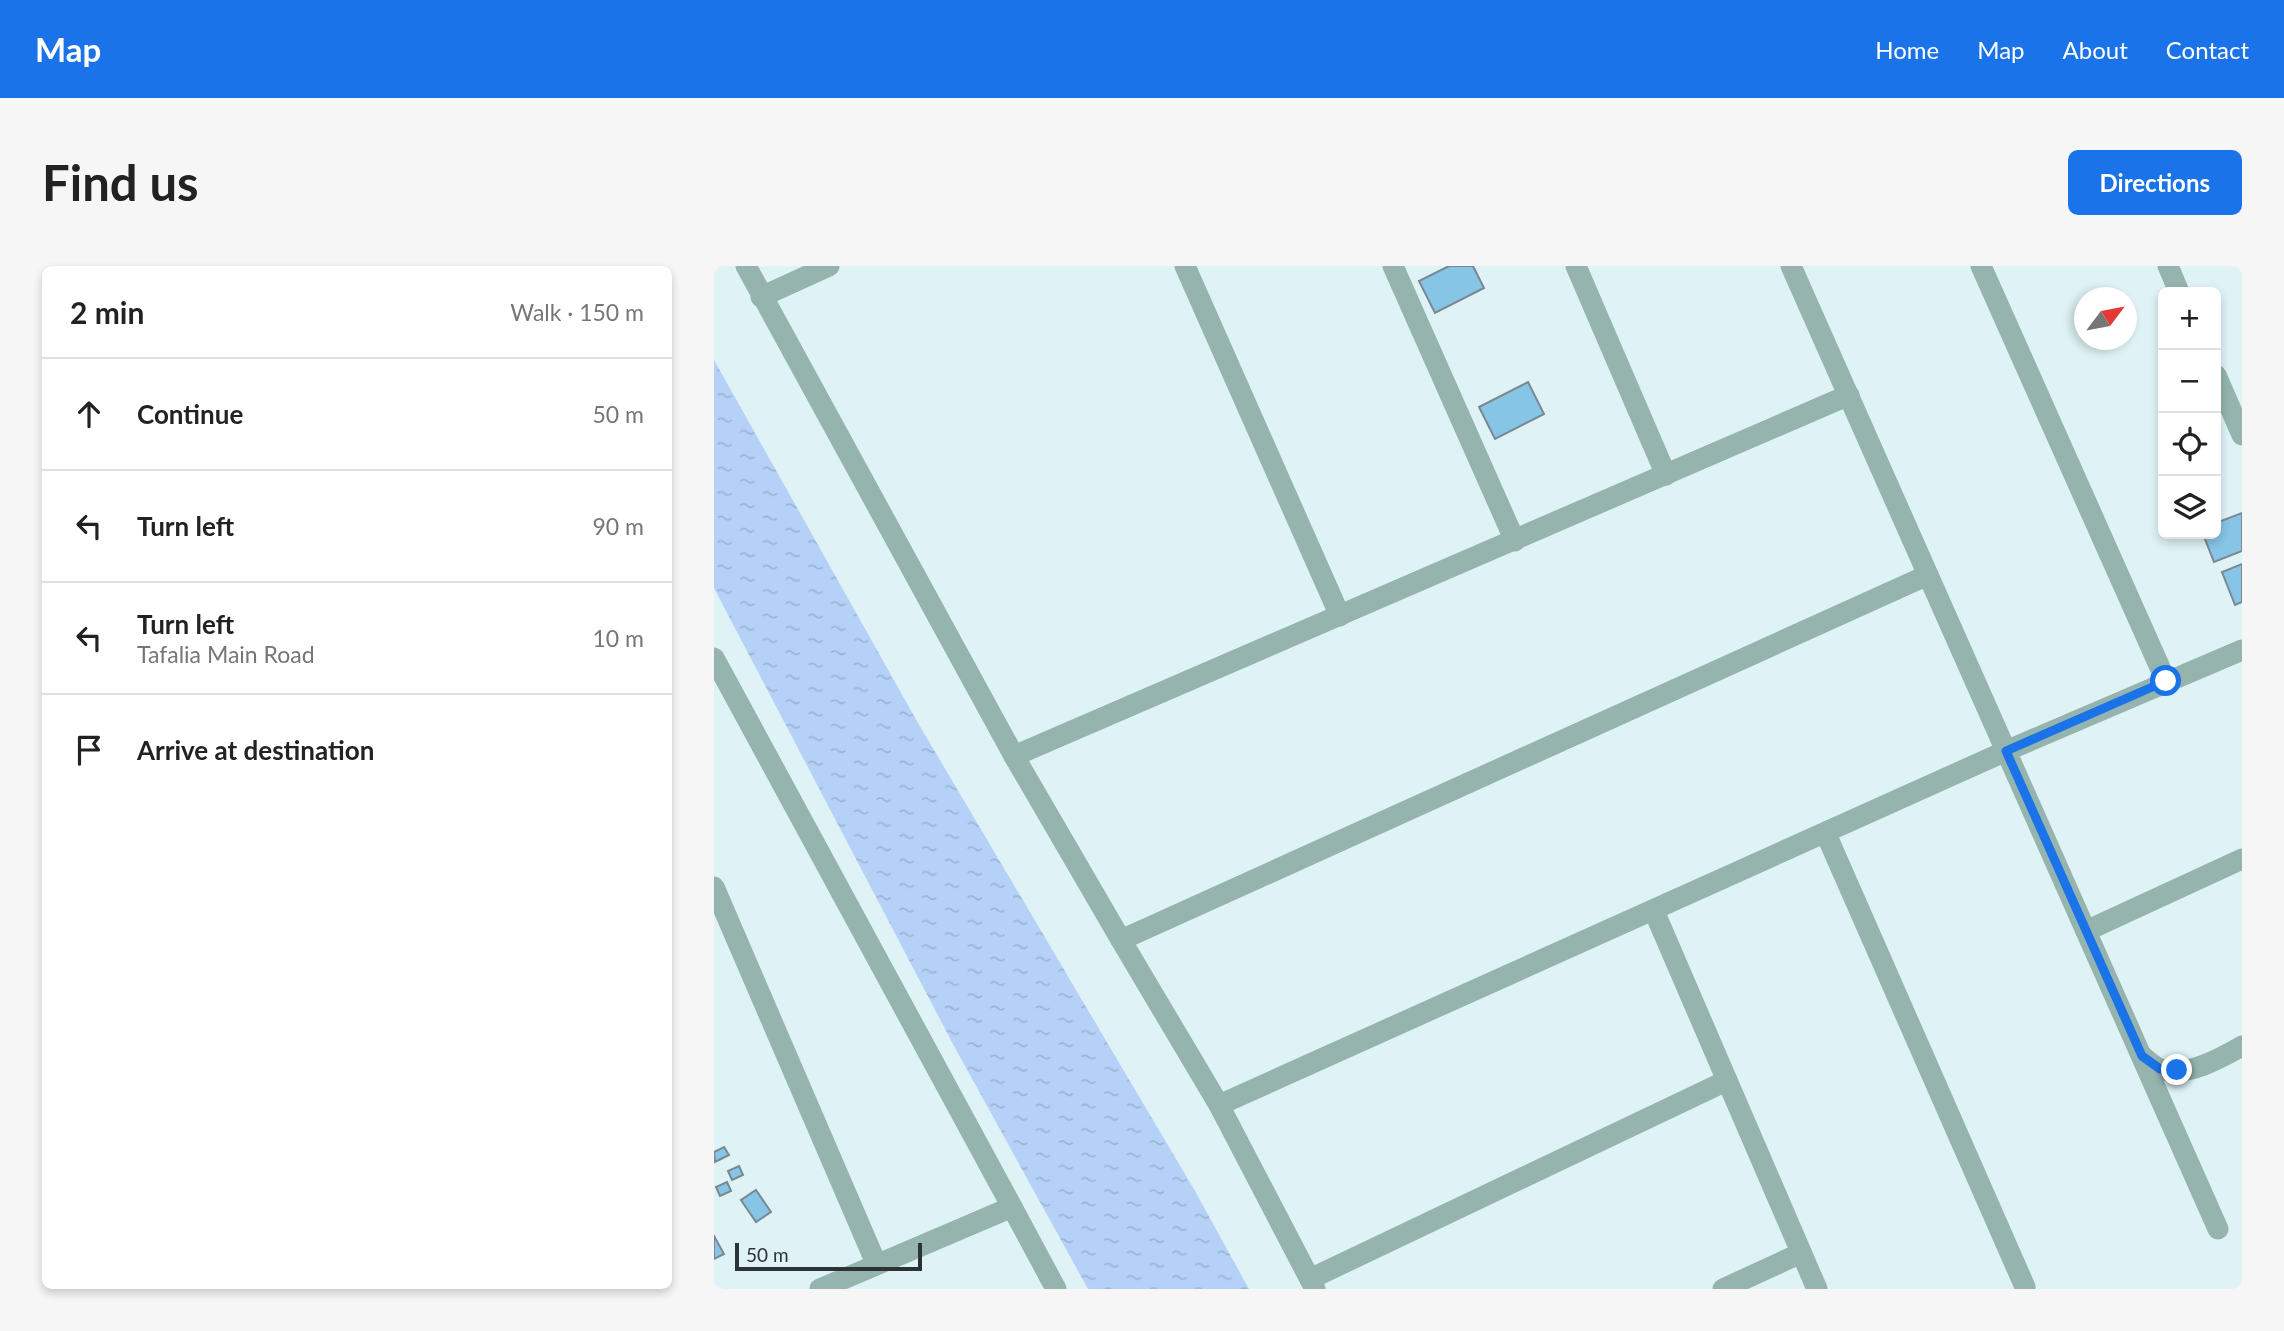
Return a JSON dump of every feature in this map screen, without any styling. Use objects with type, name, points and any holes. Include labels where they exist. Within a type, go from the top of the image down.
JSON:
[{"type":"street","points":[[746,266],[1014,756],[1219,1105],[1312,1284],[1726,1081]]},
{"type":"street","points":[[761,297],[829,266]]},
{"type":"street","points":[[1185,266],[1340,616]]},
{"type":"street","points":[[1393,266],[1515,541]]},
{"type":"street","points":[[1576,266],[1666,475]]},
{"type":"street","points":[[1791,266],[2218,1229]]},
{"type":"street","points":[[1981,266],[2166,681]]},
{"type":"street","points":[[2168,266],[2177,287]]},
{"type":"street","points":[[2221,387],[2242,435]]},
{"type":"street","points":[[1014,756],[1849,396]]},
{"type":"street","points":[[1121,940],[1928,575]]},
{"type":"street","points":[[1219,1105],[2006,751],[2242,650]]},
{"type":"street","points":[[714,658],[1056,1289]]},
{"type":"street","points":[[1826,834],[2025,1287]]},
{"type":"street","points":[[2086,931],[2242,859]]},
{"type":"street","points":[[714,887],[876,1263]]},
{"type":"street","points":[[1654,911],[1817,1289]]},
{"type":"street","points":[[2142,1056],[2160,1069],[2177,1070],[2203,1065],[2242,1046]]},
{"type":"street","points":[[820,1289],[876,1263],[1012,1208]]},
{"type":"street","points":[[1723,1289],[1801,1253]]},
{"type":"water","points":[[714,360],[918,723],[1195,1191],[1249,1289],[1088,1289],[954,1046],[714,588]]},
{"type":"building","points":[[1449,266],[1473,266],[1484,288],[1435,313],[1419,281]]},
{"type":"building","points":[[1528,382],[1544,414],[1495,439],[1479,407]]},
{"type":"building","points":[[2242,513],[2242,551],[2214,562],[2205,539],[2221,539],[2221,521]]},
{"type":"building","points":[[2242,564],[2242,602],[2235,605],[2222,572]]},
{"type":"building","points":[[724,1147],[729,1155],[715,1162],[714,1152]]},
{"type":"building","points":[[739,1166],[743,1175],[732,1180],[728,1171]]},
{"type":"building","points":[[727,1182],[731,1191],[720,1196],[716,1187]]},
{"type":"building","points":[[756,1190],[771,1212],[756,1222],[741,1200]]},
{"type":"building","points":[[714,1236],[724,1254],[714,1259]]},
{"type":"route","points":[[2166,681],[2006,751],[2142,1056],[2160,1069],[2177,1070]]}]
